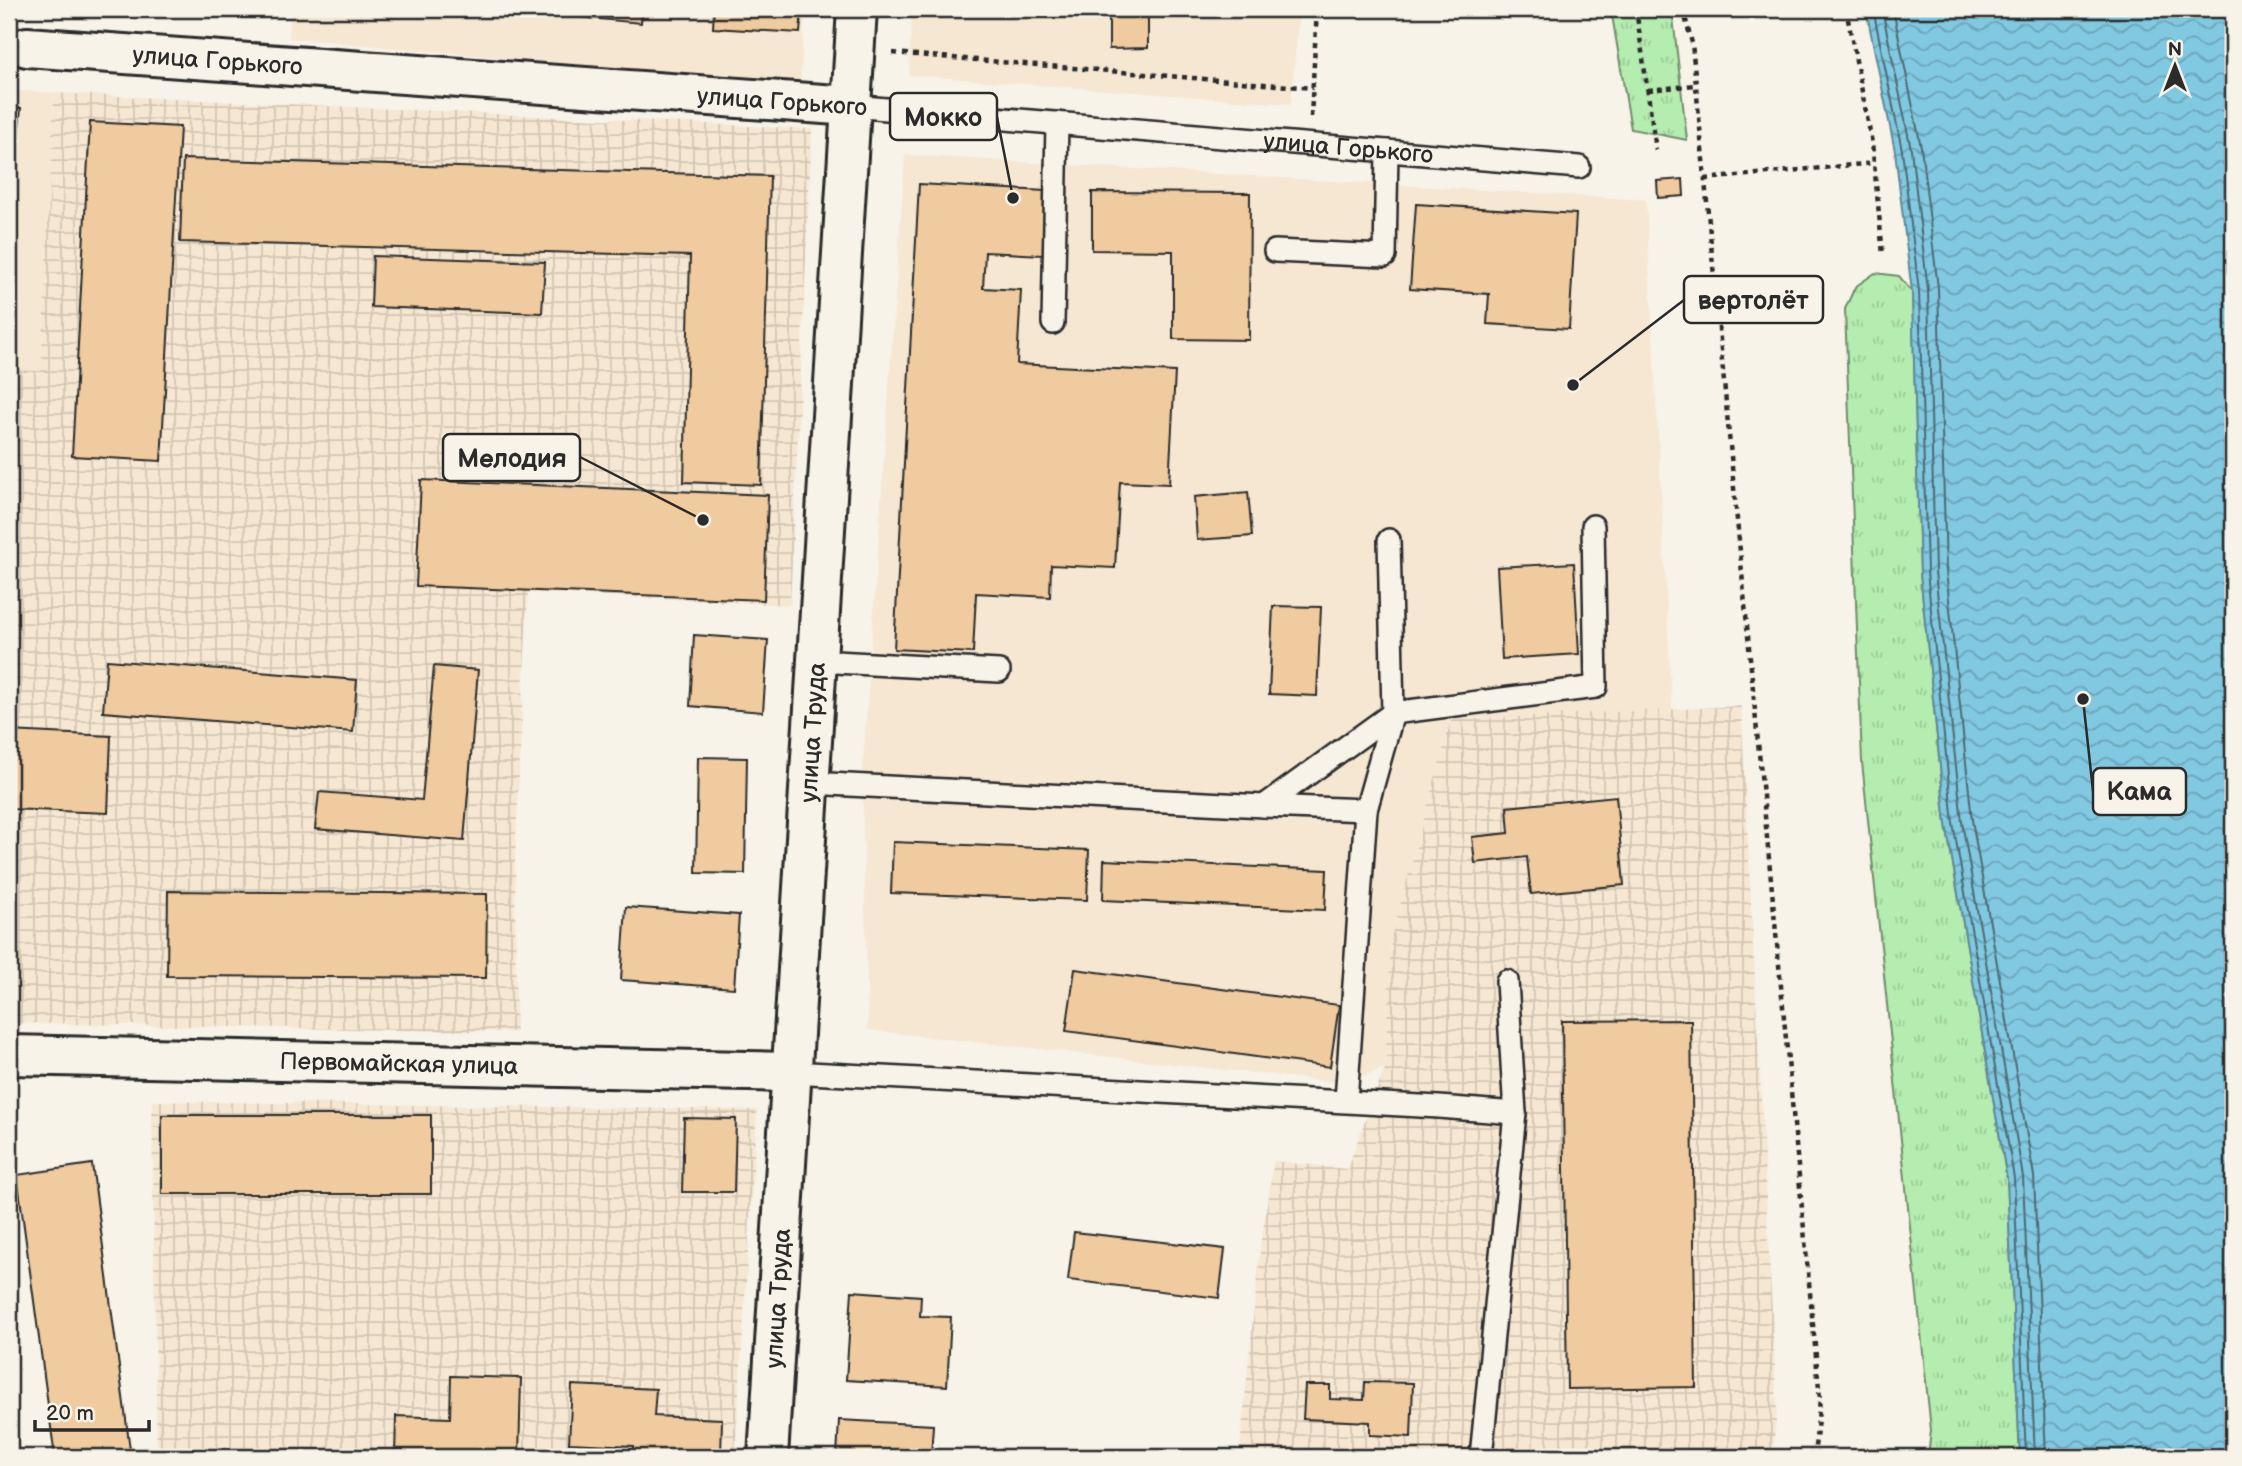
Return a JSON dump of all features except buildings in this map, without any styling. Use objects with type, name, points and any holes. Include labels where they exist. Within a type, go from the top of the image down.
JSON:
[{"type":"street","name":"улица Труда","points":[[768,1457],[858,9]]},
{"type":"street","name":"улица Горького","points":[[27,47],[851,106]]},
{"type":"street","name":"Первомайская улица","points":[[9,1055],[791,1072]]},
{"type":"lane","name":"улица Горького","points":[[851,106],[1579,167]]},
{"type":"lane","points":[[1053,323],[1057,124]]},
{"type":"lane","points":[[1275,251],[1385,256],[1387,151]]},
{"type":"lane","points":[[1264,806],[1393,713],[1596,687],[1593,526]]},
{"type":"lane","points":[[1346,1101],[1366,810],[1393,713],[1389,540]]},
{"type":"lane","points":[[817,661],[999,671]]},
{"type":"lane","points":[[809,783],[1366,810]]},
{"type":"lane","points":[[1481,1457],[1515,1113],[1507,981]]},
{"type":"lane","points":[[791,1072],[1346,1101],[1515,1113]]},
{"type":"path","points":[[1309,144],[1317,9]]},
{"type":"path","points":[[1655,9],[1637,12],[1656,149]]},
{"type":"path","points":[[1683,9],[1692,43],[1820,1399],[1814,1457]]},
{"type":"path","points":[[1846,9],[1872,143],[1883,255]]},
{"type":"path","points":[[855,50],[1312,88]]},
{"type":"path","points":[[1648,90],[1696,85]]},
{"type":"path","points":[[1705,179],[1874,163]]},
{"type":"shaded area","points":[[291,9],[805,9],[800,85],[289,38]]},
{"type":"shaded area","points":[[912,9],[1299,9],[1291,104],[909,75]]},
{"type":"shaded area","points":[[9,90],[54,93],[41,372],[9,370]]},
{"type":"shaded area","points":[[54,93],[812,129],[790,605],[528,592],[515,858],[516,1032],[9,1023],[18,835],[9,834],[9,370],[41,371]]},
{"type":"shaded area","points":[[905,155],[1646,200],[1672,710],[1451,720],[1391,938],[1385,1068],[1343,1083],[868,1030],[862,780]]},
{"type":"shaded area","points":[[1741,706],[1777,1410],[1772,1457],[1239,1457],[1261,1241],[1274,1161],[1347,1169],[1385,1068],[1391,938],[1451,720]]},
{"type":"shaded area","points":[[152,1101],[757,1110],[735,1457],[157,1457]]},
{"type":"green space","points":[[1611,9],[1672,9],[1687,140],[1631,129]]},
{"type":"green space","points":[[1875,273],[1899,276],[1912,292],[1920,573],[1946,824],[2007,1179],[2020,1457],[1928,1457],[1931,1430],[1862,762],[1845,309],[1855,287]]},
{"type":"green space","points":[[9,834],[18,834],[9,991]]},
{"type":"water","points":[[1866,9],[2233,9],[2233,1457],[2020,1457],[2007,1179],[1946,824],[1920,573],[1912,292],[1895,151]]},
{"type":"place","name":"Мокко","points":[[1013,198]]},
{"type":"place","name":"вертолёт","points":[[1573,385]]},
{"type":"place","name":"Мелодия","points":[[703,520]]},
{"type":"place","name":"Кама","points":[[2083,699]]}]
